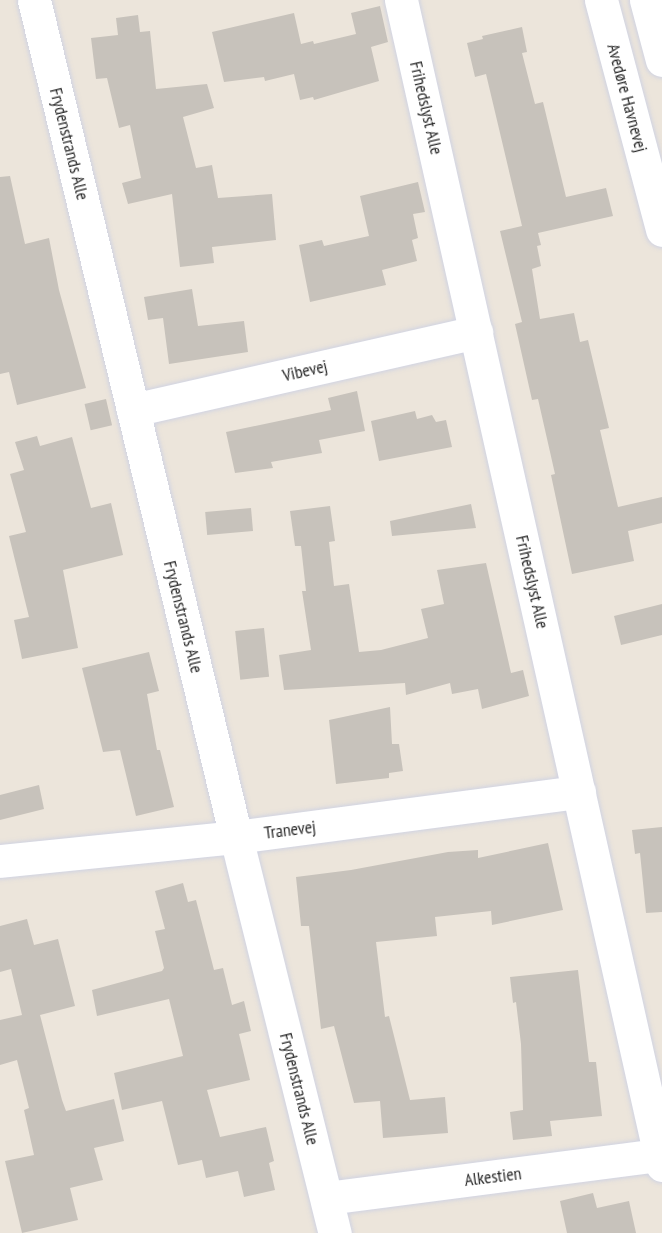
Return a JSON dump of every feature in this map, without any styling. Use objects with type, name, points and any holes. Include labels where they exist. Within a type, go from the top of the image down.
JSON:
[{"type":"street","name":"Frydenstrands Alle","points":[[34,0],[236,837],[335,1233]]},
{"type":"street","name":"Frihedslyst Alle","points":[[401,0],[661,1160]]},
{"type":"street","name":"Avedøre Havnevej","points":[[601,0],[662,230]]},
{"type":"street","points":[[646,0],[662,60]]},
{"type":"street","name":"Vibevej","points":[[134,411],[476,332]]},
{"type":"street","name":"Tranevej","points":[[0,861],[236,837],[579,792]]},
{"type":"street","name":"Alkestien","points":[[327,1198],[661,1160]]},
{"type":"building","points":[[380,6],[388,42],[371,47],[379,81],[314,100],[313,97],[300,100],[294,74],[265,81],[264,77],[224,82],[212,32],[294,13],[301,44],[313,41],[314,44],[356,34],[351,13]]},
{"type":"building","points":[[138,15],[140,32],[150,31],[156,89],[207,84],[214,108],[183,117],[196,168],[212,165],[218,198],[272,194],[276,240],[212,247],[214,263],[180,267],[172,194],[128,204],[122,183],[141,178],[130,125],[119,128],[107,78],[96,79],[91,38],[118,35],[116,18]]},
{"type":"building","points":[[522,27],[527,52],[522,53],[535,104],[543,102],[566,197],[606,188],[613,216],[538,233],[541,245],[537,246],[541,266],[532,269],[540,319],[574,313],[580,342],[588,340],[609,428],[600,430],[618,507],[662,497],[662,523],[628,531],[634,561],[572,574],[551,475],[555,474],[538,399],[532,400],[515,324],[522,322],[500,231],[522,226],[486,74],[475,77],[467,43],[483,39],[482,36]]},
{"type":"building","points":[[10,176],[25,244],[49,238],[59,290],[86,388],[17,405],[9,372],[0,374],[0,177]]},
{"type":"building","points":[[418,182],[425,212],[413,214],[418,238],[412,240],[417,261],[382,270],[386,285],[310,302],[299,245],[322,240],[324,246],[369,236],[360,196]]},
{"type":"building","points":[[192,289],[198,326],[244,321],[248,352],[169,364],[163,318],[148,320],[144,297]]},
{"type":"building","points":[[357,391],[365,431],[319,440],[322,453],[271,462],[273,468],[235,473],[226,432],[331,410],[328,398]]},
{"type":"building","points":[[106,399],[112,425],[91,430],[85,404]]},
{"type":"building","points":[[415,411],[417,419],[432,415],[436,422],[446,420],[452,447],[379,461],[371,421]]},
{"type":"building","points":[[37,436],[40,446],[72,437],[91,508],[111,503],[123,555],[63,570],[78,648],[22,659],[14,620],[29,617],[9,536],[26,532],[10,474],[24,470],[15,442]]},
{"type":"building","points":[[471,504],[476,528],[392,536],[390,521]]},
{"type":"building","points":[[330,506],[335,541],[329,542],[334,586],[349,584],[359,652],[381,650],[428,638],[421,609],[444,604],[437,570],[486,563],[511,673],[523,670],[529,696],[482,709],[478,689],[452,694],[450,683],[406,695],[405,683],[284,690],[279,655],[311,650],[302,591],[306,591],[301,546],[295,546],[290,511]]},
{"type":"building","points":[[251,508],[253,531],[207,535],[205,512]]},
{"type":"building","points":[[662,604],[662,635],[621,645],[614,616]]},
{"type":"building","points":[[264,628],[269,677],[240,680],[235,631]]},
{"type":"building","points":[[149,652],[159,691],[147,694],[157,750],[160,750],[174,807],[136,816],[120,750],[103,752],[82,668]]},
{"type":"building","points":[[390,707],[392,744],[399,744],[403,771],[389,773],[389,778],[336,784],[329,720]]},
{"type":"building","points":[[39,785],[44,809],[0,820],[0,795]]},
{"type":"building","points":[[662,827],[662,912],[646,913],[640,853],[635,854],[632,830]]},
{"type":"building","points":[[548,843],[563,910],[492,925],[491,911],[435,917],[437,936],[376,942],[385,1017],[389,1016],[410,1100],[445,1097],[448,1133],[383,1138],[380,1101],[354,1103],[334,1026],[321,1029],[309,926],[301,926],[296,877],[351,870],[448,852],[478,850],[478,858]]},
{"type":"building","points":[[183,883],[188,902],[196,900],[214,970],[223,968],[232,1005],[244,1001],[251,1031],[239,1034],[250,1080],[207,1090],[220,1137],[266,1127],[274,1161],[269,1163],[275,1190],[244,1197],[238,1171],[206,1178],[202,1160],[178,1165],[162,1101],[122,1110],[114,1073],[183,1056],[169,999],[97,1016],[92,990],[162,971],[164,968],[155,931],[165,929],[155,891]]},
{"type":"building","points":[[27,919],[34,945],[58,939],[75,1006],[40,1015],[66,1111],[114,1099],[124,1141],[94,1148],[103,1180],[70,1188],[78,1220],[22,1233],[5,1161],[34,1155],[24,1110],[29,1108],[17,1060],[0,1065],[0,1020],[22,1015],[11,969],[0,972],[0,926]]},
{"type":"building","points":[[578,970],[589,1062],[596,1062],[602,1116],[550,1121],[552,1136],[513,1140],[510,1112],[523,1110],[521,1044],[516,1002],[513,1003],[510,977]]},
{"type":"building","points":[[593,1193],[597,1208],[629,1201],[636,1233],[567,1233],[560,1201]]}]
